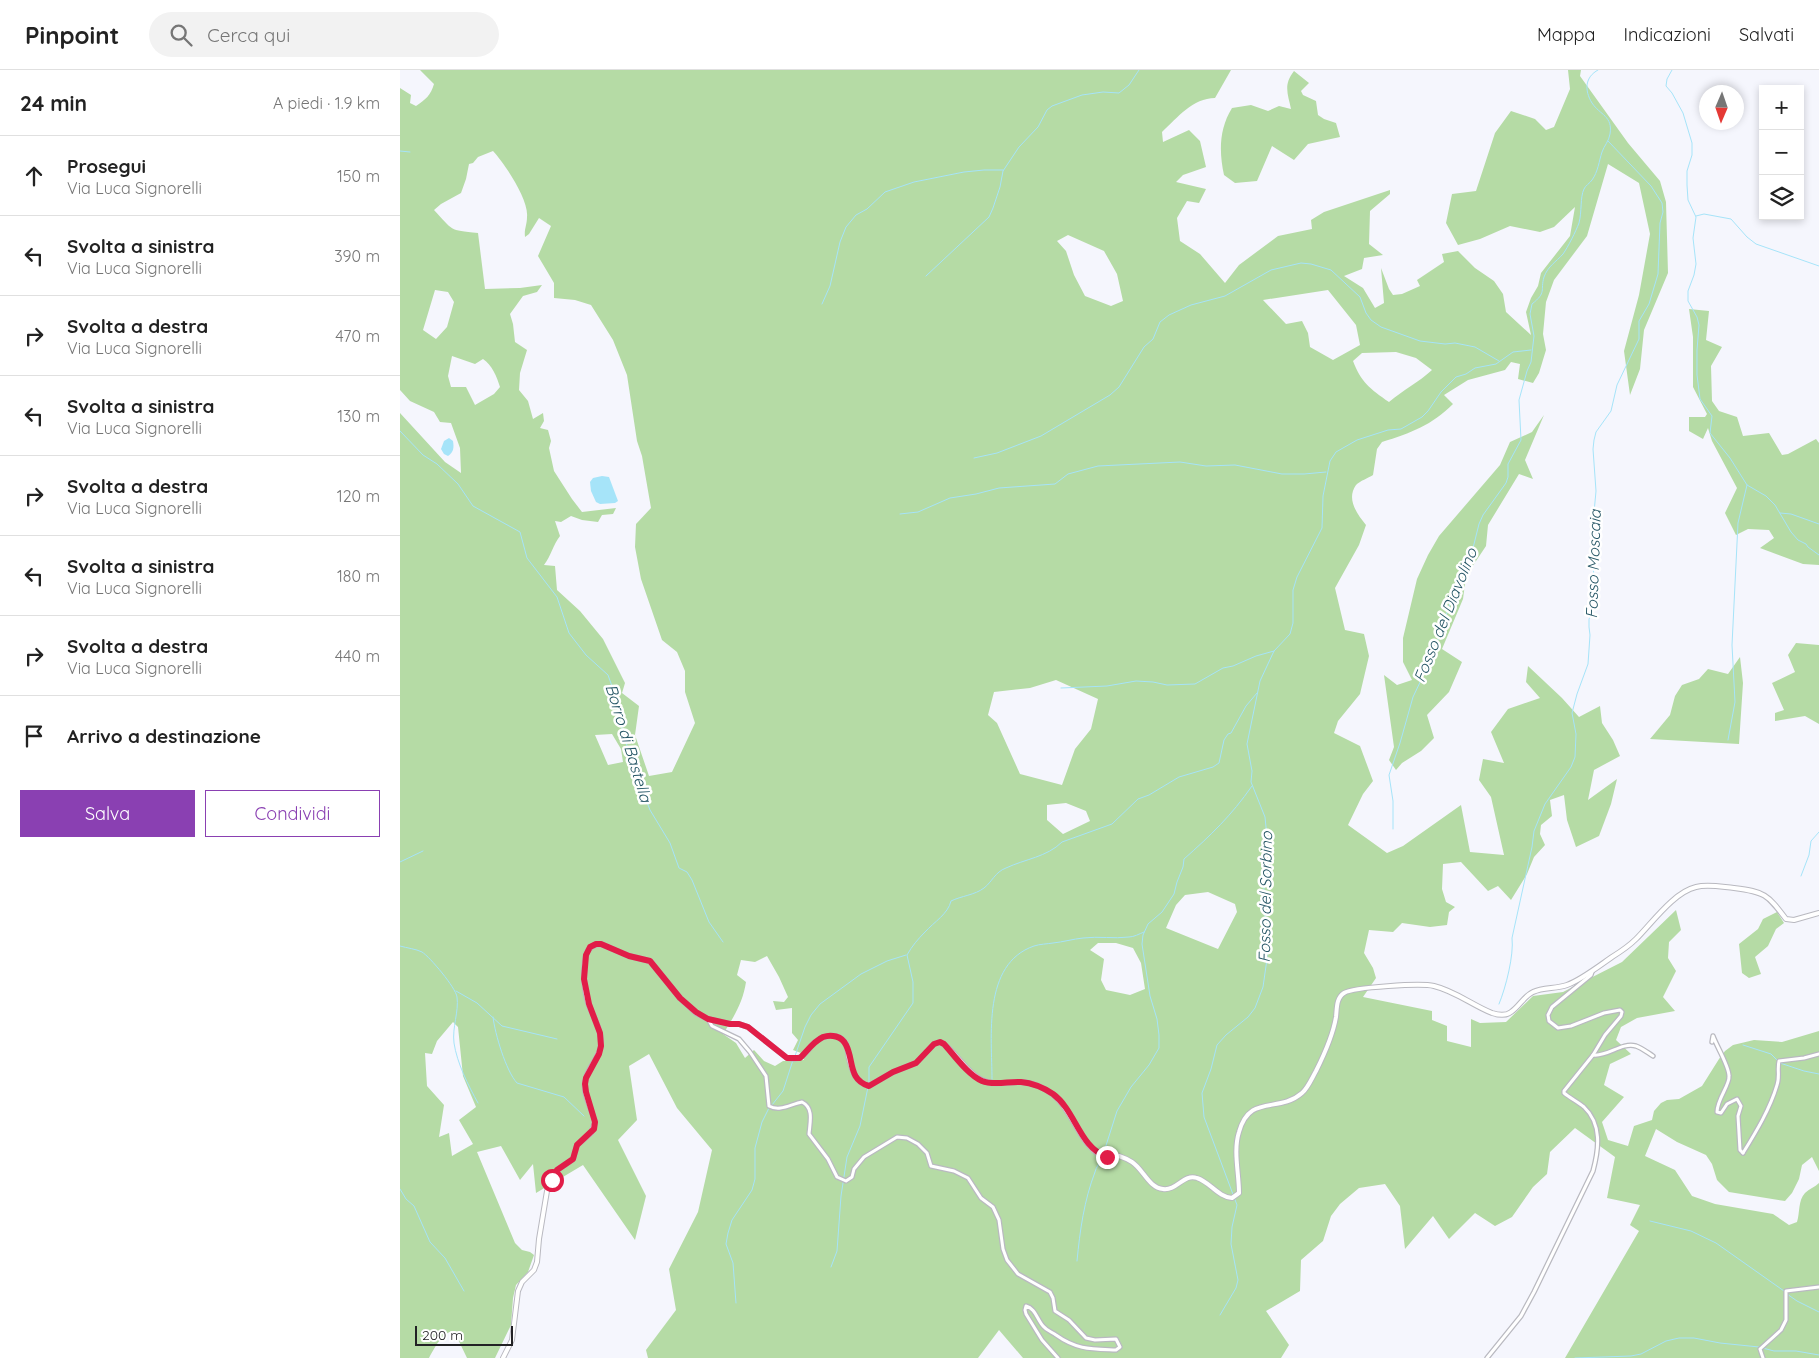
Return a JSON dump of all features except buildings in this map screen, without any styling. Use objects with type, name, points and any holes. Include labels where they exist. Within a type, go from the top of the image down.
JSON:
[{"type":"main road","points":[[503,1358],[512,1340],[518,1291],[522,1282],[534,1270],[537,1262],[547,1190],[557,1170],[573,1159],[577,1145],[594,1129],[595,1122],[585,1084],[601,1046],[600,1033],[589,1004],[584,979],[586,955],[590,947],[596,944],[601,944],[629,956],[650,961],[680,998],[696,1012],[708,1019],[748,1027],[787,1058],[800,1058],[814,1043],[824,1037],[840,1038],[846,1044],[854,1074],[858,1081],[869,1086],[893,1072],[916,1063],[934,1044],[940,1042],[965,1068],[983,1081],[998,1083],[1021,1082],[1046,1090],[1056,1096],[1082,1136],[1098,1154],[1107,1157],[1119,1156],[1133,1163],[1157,1187],[1173,1189],[1184,1180],[1195,1177],[1223,1196],[1232,1198],[1239,1193],[1236,1149],[1239,1132],[1246,1115],[1256,1107],[1293,1100],[1304,1092],[1317,1069],[1336,1018],[1341,994],[1351,989],[1415,984],[1434,986],[1465,998],[1493,1013],[1503,1015],[1510,1013],[1533,991],[1567,985],[1592,970],[1634,940],[1680,895],[1695,887],[1714,886],[1759,892],[1771,899],[1786,919],[1794,920],[1819,912]]},
{"type":"street","points":[[1487,1358],[1521,1316],[1593,1171],[1598,1140],[1594,1118],[1583,1106],[1564,1093],[1564,1090],[1593,1055],[1605,1035],[1621,1016],[1621,1010],[1604,1013],[1571,1026],[1558,1028],[1549,1021],[1548,1017],[1552,1008],[1591,975],[1592,970]]},
{"type":"street","points":[[708,1019],[712,1026],[739,1039],[750,1052],[766,1076],[769,1106],[774,1109],[782,1109],[802,1102],[807,1104],[810,1111],[809,1134],[828,1159],[838,1177],[846,1180],[852,1177],[854,1169],[864,1158],[897,1137],[907,1138],[918,1144],[927,1153],[931,1166],[954,1171],[968,1178],[981,1198],[992,1207],[999,1220],[1003,1249],[1007,1260],[1018,1274],[1050,1292],[1055,1311],[1069,1320],[1086,1338],[1095,1340],[1116,1339],[1120,1346],[1116,1350],[1102,1348],[1091,1350],[1075,1346],[1046,1330],[1031,1308],[1026,1306],[1026,1314],[1042,1340],[1058,1358]]},
{"type":"street","points":[[1712,1042],[1713,1036],[1728,1069],[1730,1078],[1722,1093],[1717,1112],[1721,1113],[1727,1104],[1737,1098],[1741,1106],[1738,1116],[1740,1150],[1743,1153],[1754,1135],[1778,1083],[1777,1071],[1779,1061],[1819,1054]]},
{"type":"street","points":[[1593,1055],[1602,1054],[1625,1045],[1636,1046],[1653,1056]]},
{"type":"street","points":[[1763,1358],[1760,1349],[1781,1330],[1786,1320],[1786,1291],[1819,1287]]},
{"type":"green space","points":[[420,70],[1231,70],[1215,98],[1200,101],[1193,105],[1162,132],[1163,142],[1189,130],[1200,141],[1206,167],[1183,175],[1176,182],[1206,189],[1199,203],[1187,201],[1177,218],[1180,241],[1200,254],[1225,283],[1239,265],[1278,236],[1312,229],[1311,220],[1324,212],[1390,190],[1390,194],[1370,211],[1369,244],[1383,255],[1364,258],[1362,269],[1344,276],[1363,288],[1375,308],[1384,303],[1381,268],[1393,295],[1402,294],[1420,286],[1417,280],[1444,262],[1442,254],[1458,251],[1475,268],[1494,281],[1503,294],[1506,312],[1531,335],[1526,312],[1538,286],[1541,273],[1570,236],[1575,207],[1554,227],[1540,232],[1510,226],[1480,239],[1458,245],[1446,223],[1452,194],[1476,191],[1495,133],[1511,111],[1535,119],[1546,130],[1554,127],[1570,89],[1568,70],[1581,70],[1580,76],[1628,143],[1660,181],[1666,202],[1668,273],[1644,330],[1640,369],[1630,395],[1624,351],[1639,295],[1650,234],[1639,183],[1608,164],[1587,236],[1554,280],[1546,302],[1543,334],[1546,350],[1539,373],[1533,383],[1518,379],[1520,364],[1511,362],[1505,370],[1468,380],[1444,395],[1453,404],[1437,418],[1412,432],[1382,442],[1377,449],[1373,475],[1356,485],[1353,490],[1352,501],[1359,516],[1366,525],[1359,545],[1335,588],[1345,630],[1364,634],[1369,656],[1360,694],[1338,721],[1334,733],[1360,746],[1373,781],[1363,794],[1348,825],[1387,853],[1403,846],[1461,805],[1470,852],[1504,855],[1491,797],[1479,780],[1483,759],[1504,763],[1491,732],[1508,709],[1540,698],[1526,682],[1528,666],[1579,717],[1600,706],[1602,723],[1613,740],[1620,756],[1594,770],[1588,800],[1617,779],[1611,804],[1599,836],[1576,847],[1567,820],[1564,795],[1550,800],[1552,816],[1541,825],[1540,834],[1545,845],[1534,857],[1527,874],[1511,900],[1498,886],[1488,891],[1461,862],[1443,864],[1442,889],[1446,902],[1455,907],[1449,912],[1447,925],[1430,927],[1402,923],[1393,932],[1369,930],[1364,953],[1373,968],[1376,978],[1363,997],[1432,1011],[1432,1020],[1447,1026],[1447,1041],[1471,1047],[1471,1019],[1480,1023],[1506,1022],[1533,996],[1563,992],[1622,962],[1676,910],[1681,930],[1669,942],[1668,958],[1676,971],[1663,997],[1675,1011],[1637,1018],[1621,1027],[1616,1040],[1631,1054],[1610,1064],[1604,1085],[1624,1097],[1602,1122],[1608,1140],[1628,1146],[1634,1126],[1652,1120],[1654,1111],[1661,1103],[1667,1100],[1679,1099],[1702,1086],[1725,1051],[1733,1045],[1754,1040],[1782,1042],[1819,1031],[1819,1171],[1812,1157],[1802,1165],[1799,1179],[1792,1193],[1785,1201],[1729,1192],[1717,1180],[1712,1164],[1706,1155],[1677,1142],[1656,1129],[1645,1156],[1675,1170],[1692,1196],[1715,1204],[1773,1214],[1789,1225],[1797,1222],[1803,1196],[1819,1183],[1819,1358],[1565,1358],[1639,1231],[1630,1225],[1640,1205],[1607,1198],[1615,1157],[1575,1128],[1550,1152],[1547,1174],[1533,1187],[1512,1217],[1495,1226],[1475,1213],[1449,1239],[1433,1216],[1405,1249],[1400,1206],[1385,1184],[1359,1188],[1340,1204],[1331,1216],[1323,1241],[1301,1260],[1300,1291],[1266,1311],[1289,1345],[1281,1358],[1023,1358],[999,1330],[978,1358],[648,1358],[646,1350],[676,1310],[669,1269],[698,1212],[712,1150],[677,1108],[649,1054],[629,1066],[637,1120],[618,1140],[646,1196],[635,1240],[583,1165],[536,1193],[533,1164],[520,1180],[501,1146],[477,1152],[515,1243],[522,1250],[534,1255],[528,1272],[516,1285],[511,1325],[495,1358],[467,1358],[454,1331],[442,1338],[429,1358],[400,1358],[400,413],[445,462],[461,473],[460,448],[451,423],[440,422],[434,412],[410,401],[400,390],[400,88],[411,95],[410,103],[416,106],[427,97],[434,84]],"holes":[[[493,151],[510,173],[524,201],[527,210],[525,237],[539,218],[551,226],[538,256],[554,283],[554,298],[575,300],[591,305],[613,340],[627,375],[637,441],[642,456],[651,508],[636,524],[635,547],[641,579],[662,640],[677,652],[685,671],[685,692],[695,723],[672,772],[649,776],[635,735],[639,706],[622,693],[625,683],[603,639],[580,611],[557,590],[555,566],[544,565],[560,536],[555,521],[561,522],[571,516],[582,520],[598,522],[602,515],[613,514],[616,508],[582,512],[554,471],[549,448],[551,441],[548,430],[540,428],[544,421],[543,413],[533,419],[528,401],[519,390],[520,373],[527,350],[515,342],[510,314],[523,296],[537,292],[542,285],[485,289],[478,233],[452,228],[434,210],[461,193],[469,164],[473,163],[478,157]],[[1068,235],[1104,251],[1117,274],[1123,301],[1111,306],[1085,296],[1074,275],[1066,251],[1057,241]],[[435,290],[448,292],[454,302],[447,327],[436,339],[423,330]],[[1328,290],[1356,325],[1360,345],[1333,360],[1310,347],[1308,333],[1302,321],[1286,324],[1263,300]],[[1396,352],[1416,358],[1432,370],[1389,402],[1376,393],[1359,374],[1353,361],[1362,353]],[[452,356],[475,364],[483,359],[492,368],[500,387],[494,394],[475,405],[466,387],[451,387],[448,376]],[[1056,680],[1098,699],[1091,729],[1075,749],[1062,785],[1020,774],[997,723],[988,715],[994,692],[1030,688]],[[612,734],[621,749],[623,762],[608,765],[595,735]],[[1066,803],[1086,811],[1090,821],[1063,834],[1047,820],[1047,805]],[[1208,892],[1235,904],[1237,912],[1218,949],[1166,928],[1176,905],[1185,895]],[[1098,943],[1116,943],[1133,948],[1141,963],[1145,989],[1130,995],[1106,990],[1101,980],[1104,959],[1090,950]],[[767,956],[788,997],[784,1002],[773,1001],[776,1010],[792,1008],[792,1033],[798,1040],[793,1050],[801,1053],[804,1060],[783,1061],[775,1066],[764,1061],[754,1050],[745,1058],[736,1043],[723,1034],[738,1009],[745,989],[746,982],[737,975],[741,960],[755,962]],[[453,1022],[458,1027],[463,1076],[476,1107],[459,1120],[473,1144],[452,1156],[449,1133],[439,1137],[444,1105],[427,1086],[425,1053],[432,1054],[437,1041]]]},
{"type":"green space","points":[[1294,71],[1309,83],[1301,91],[1303,95],[1316,101],[1318,115],[1336,123],[1340,137],[1308,144],[1294,160],[1272,146],[1257,181],[1235,183],[1224,175],[1221,158],[1222,132],[1232,108],[1251,105],[1268,111],[1279,106],[1291,109],[1287,85]]},
{"type":"green space","points":[[1689,309],[1709,311],[1706,340],[1722,347],[1711,366],[1712,401],[1719,411],[1737,417],[1743,436],[1769,433],[1782,455],[1788,454],[1816,439],[1819,443],[1819,565],[1803,564],[1760,548],[1774,538],[1769,530],[1748,529],[1736,535],[1725,513],[1737,488],[1712,441],[1708,428],[1703,439],[1689,431],[1689,417],[1705,417],[1707,414],[1693,387],[1693,337]]},
{"type":"green space","points":[[1544,415],[1525,460],[1533,479],[1519,474],[1488,525],[1486,546],[1466,576],[1463,599],[1442,649],[1462,662],[1449,692],[1427,715],[1434,738],[1421,751],[1402,763],[1396,770],[1389,760],[1394,747],[1384,675],[1397,685],[1412,680],[1403,662],[1403,638],[1417,579],[1439,536],[1500,465],[1510,442],[1532,432]]},
{"type":"green space","points":[[1796,643],[1819,645],[1819,724],[1805,716],[1775,721],[1775,713],[1784,710],[1772,683],[1795,672],[1788,655]]},
{"type":"green space","points":[[1740,657],[1743,683],[1739,744],[1650,739],[1670,715],[1675,696],[1682,685],[1699,679],[1708,669],[1728,674]]},
{"type":"green space","points":[[1777,912],[1784,923],[1776,929],[1768,946],[1755,957],[1761,974],[1749,978],[1742,973],[1739,944],[1758,929],[1763,919]]},
{"type":"water","points":[[449,438],[453,441],[453,447],[448,456],[441,449],[444,441]]},
{"type":"water","points":[[609,477],[618,501],[615,503],[600,504],[596,502],[591,491],[590,482],[593,478]]},
{"type":"waterway","points":[[926,276],[989,217],[1000,187],[1003,171],[1019,147],[1038,127],[1047,110],[1052,106],[1082,95],[1103,92],[1119,93],[1129,85],[1139,70]]},
{"type":"waterway","name":"Fosso del Diavolino","points":[[1393,829],[1393,801],[1389,775],[1413,697],[1423,676],[1428,655],[1438,640],[1455,588],[1472,552],[1479,524],[1483,515],[1506,483],[1508,464],[1521,440],[1519,400],[1531,362],[1534,336],[1530,314],[1532,304],[1541,294],[1546,273],[1563,254],[1576,230],[1580,219],[1583,192],[1596,174],[1602,152],[1609,137],[1610,123],[1592,103],[1587,89],[1590,76],[1598,70]]},
{"type":"waterway","points":[[1672,70],[1667,79],[1666,86],[1683,113],[1692,143],[1692,155],[1687,171],[1687,185],[1688,200],[1696,217],[1693,238],[1696,264],[1688,291],[1688,301],[1697,317],[1699,325],[1697,375],[1700,399],[1712,416],[1710,433],[1730,458],[1747,485],[1766,496],[1775,505],[1798,540],[1819,555]]},
{"type":"waterway","name":"Fosso Moscaia","points":[[1499,1004],[1509,971],[1512,938],[1534,831],[1545,804],[1571,767],[1575,757],[1576,734],[1572,713],[1588,664],[1589,619],[1592,613],[1590,594],[1594,577],[1591,545],[1596,491],[1594,440],[1596,432],[1611,411],[1617,385],[1639,339],[1639,321],[1649,304],[1658,274],[1660,223],[1663,212],[1662,203],[1651,186],[1608,141]]},
{"type":"waterway","points":[[400,151],[410,152]]},
{"type":"waterway","points":[[822,304],[830,286],[840,242],[846,227],[856,215],[867,209],[885,192],[914,182],[964,172],[1003,170]]},
{"type":"waterway","points":[[1696,216],[1704,214],[1731,219],[1756,244],[1819,266]]},
{"type":"waterway","points":[[974,458],[997,453],[1041,436],[1110,395],[1119,387],[1144,347],[1153,339],[1160,322],[1169,315],[1191,305],[1225,296],[1271,270],[1301,263],[1331,270],[1360,297],[1366,313],[1371,320],[1381,327],[1420,341],[1445,344],[1455,343],[1475,347],[1499,361]]},
{"type":"waterway","name":"Fosso del Sorbino","points":[[1220,1315],[1236,1288],[1238,1280],[1231,1244],[1232,1227],[1237,1205],[1204,1117],[1202,1093],[1217,1045],[1248,1017],[1255,1008],[1263,987],[1267,959],[1267,929],[1263,902],[1269,857],[1265,817],[1251,782],[1252,771],[1247,744],[1260,681],[1274,651],[1290,634],[1293,623],[1293,590],[1297,577],[1322,528],[1323,496],[1330,461],[1336,452],[1357,440],[1388,430],[1401,429],[1422,417],[1441,392],[1456,377],[1466,374],[1475,368],[1496,364],[1513,352],[1531,350]]},
{"type":"waterway","name":"Borro di Bastella","points":[[400,431],[423,455],[437,464],[458,484],[473,506],[520,532],[527,558],[557,597],[569,633],[586,655],[608,675],[618,703],[623,734],[650,810],[670,843],[679,868],[687,872],[692,880],[709,922],[723,942]]},
{"type":"waterway","points":[[900,514],[918,512],[950,498],[999,488],[1055,484],[1068,474],[1098,466],[1180,462],[1206,466],[1235,465],[1282,474],[1326,472]]},
{"type":"waterway","points":[[1728,740],[1735,702],[1732,645],[1738,523],[1747,485]]},
{"type":"waterway","points":[[1780,513],[1791,514],[1819,524]]},
{"type":"waterway","points":[[1061,688],[1107,686],[1136,681],[1167,685],[1195,684],[1223,668],[1274,651]]},
{"type":"waterway","points":[[869,1083],[869,1067],[913,1003],[913,982],[907,955],[920,937],[944,914],[951,901],[972,894],[987,886],[1002,870],[1050,851],[1062,842],[1112,824],[1138,799],[1149,795],[1179,777],[1213,767],[1219,763],[1224,740],[1231,733],[1246,706],[1257,693]]},
{"type":"waterway","points":[[1103,1155],[1117,1111],[1131,1087],[1149,1065],[1159,1048],[1157,1019],[1150,996],[1142,944],[1143,935],[1148,924],[1162,912],[1174,894],[1184,859],[1220,825],[1252,786]]},
{"type":"waterway","points":[[1801,876],[1809,855],[1811,841],[1819,832]]},
{"type":"waterway","points":[[400,862],[423,851]]},
{"type":"waterway","points":[[992,1079],[991,1043],[994,1004],[998,985],[1006,968],[1017,955],[1039,945],[1089,937],[1131,937],[1144,932]]},
{"type":"waterway","points":[[400,946],[420,951],[426,955],[456,993],[455,1051],[463,1074],[478,1103]]},
{"type":"waterway","points":[[795,1056],[805,1027],[811,1015],[820,1004],[861,974],[887,961],[906,955]]},
{"type":"waterway","points":[[456,991],[477,1003],[502,1026],[557,1039]]},
{"type":"waterway","points":[[493,1017],[502,1052],[509,1070],[517,1083],[564,1097],[584,1116]]},
{"type":"waterway","points":[[1743,1045],[1771,1054],[1780,1063],[1819,1074]]},
{"type":"waterway","points":[[772,1105],[783,1091],[793,1060]]},
{"type":"waterway","points":[[831,1267],[837,1251],[841,1196],[847,1157],[860,1126],[868,1087]]},
{"type":"waterway","points":[[736,1303],[733,1263],[726,1244],[732,1220],[752,1190],[755,1179],[755,1148],[762,1122],[769,1108]]},
{"type":"waterway","points":[[1077,1261],[1085,1205],[1091,1183],[1102,1158]]},
{"type":"waterway","points":[[400,1189],[406,1199],[414,1206],[430,1242],[445,1258],[464,1291]]},
{"type":"waterway","points":[[1650,1221],[1691,1231],[1716,1243],[1784,1291]]},
{"type":"waterway","points":[[1787,1294],[1819,1312]]},
{"type":"waterway","points":[[1575,1358],[1631,1356],[1641,1354],[1666,1341],[1679,1338],[1694,1338],[1759,1347],[1774,1351],[1796,1351],[1819,1355]]},
{"type":"route","points":[[552,1180],[557,1170],[573,1159],[577,1145],[594,1129],[594,1114],[585,1084],[601,1046],[600,1033],[585,990],[584,970],[586,955],[590,947],[596,944],[601,944],[629,956],[640,957],[650,961],[688,1007],[708,1019],[748,1027],[787,1058],[800,1058],[814,1043],[824,1037],[840,1038],[846,1044],[854,1074],[858,1081],[864,1085],[873,1085],[893,1072],[916,1063],[934,1044],[940,1042],[965,1068],[983,1081],[998,1083],[1021,1082],[1046,1090],[1056,1096],[1082,1136],[1098,1154],[1107,1157]]}]
